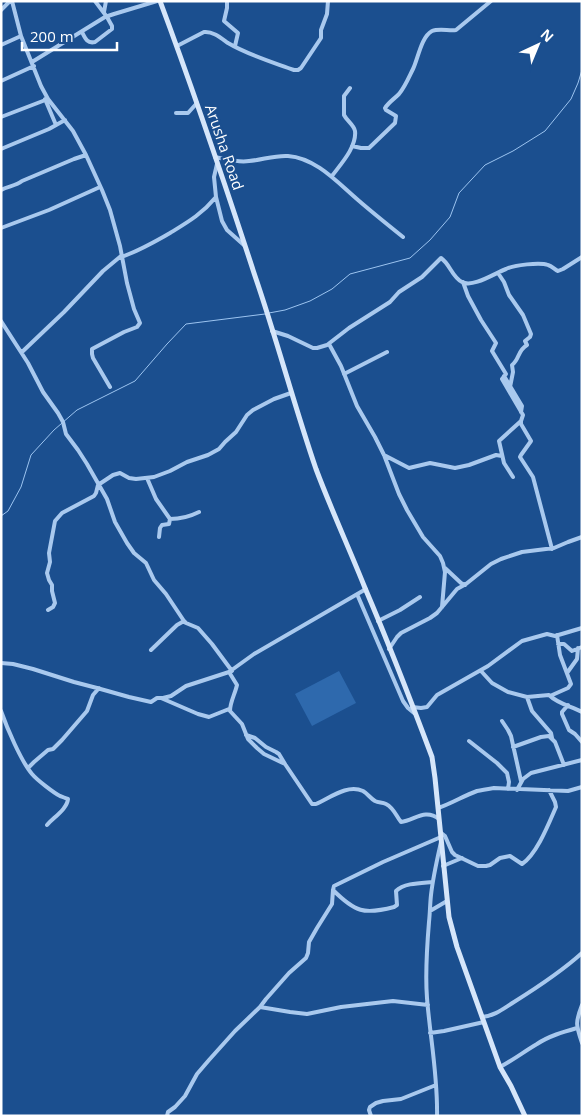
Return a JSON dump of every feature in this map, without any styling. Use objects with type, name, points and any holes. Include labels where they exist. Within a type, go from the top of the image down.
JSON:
[{"type":"main road","name":"Arusha Road","points":[[158,1],[197,104],[233,209],[320,478],[390,649],[432,760],[448,918],[456,947],[500,1067],[512,1086],[525,1116]]},
{"type":"street","points":[[1,10],[11,1],[21,36],[56,125]]},
{"type":"street","points":[[82,32],[87,41],[92,43],[112,29],[104,12],[95,1]]},
{"type":"street","points":[[104,12],[106,1]]},
{"type":"street","points":[[1,81],[33,64],[107,17],[158,1]]},
{"type":"street","points":[[227,1],[224,22],[238,33],[235,46]]},
{"type":"street","points":[[176,46],[204,32],[208,32],[248,53],[298,70],[320,38],[321,30],[328,14],[328,1]]},
{"type":"street","points":[[352,146],[369,148],[396,123],[396,116],[385,108],[402,90],[413,70],[421,46],[430,33],[433,30],[456,30],[491,1]]},
{"type":"street","points":[[1,45],[21,36]]},
{"type":"street","points":[[332,176],[344,161],[352,146],[355,132],[352,125],[345,118],[344,99],[350,88]]},
{"type":"street","points":[[1,117],[46,99]]},
{"type":"street","points":[[46,99],[73,131],[100,186],[110,210],[124,263],[127,283],[140,323],[138,327],[124,332],[92,349],[93,358],[110,387]]},
{"type":"street","points":[[176,113],[188,113],[197,104]]},
{"type":"street","points":[[1,149],[49,129],[65,120]]},
{"type":"street","points":[[1,190],[74,158],[86,155]]},
{"type":"street","points":[[215,157],[248,162],[279,156],[304,160],[332,176],[343,188],[403,237]]},
{"type":"street","points":[[217,164],[214,177],[216,197],[224,226],[245,246]]},
{"type":"street","points":[[1,228],[49,210],[100,186]]},
{"type":"street","points":[[22,352],[103,271],[121,257],[156,242],[181,227],[200,214],[216,197]]},
{"type":"street","points":[[272,331],[288,336],[313,348],[329,344],[349,328],[390,302],[399,292],[422,277],[441,258],[458,279],[471,283],[515,266],[536,264],[550,266],[558,271],[582,256]]},
{"type":"street","points":[[498,273],[523,315],[531,334],[525,341],[527,346],[520,350],[516,362],[512,365],[513,372],[510,387]]},
{"type":"street","points":[[463,282],[468,296],[496,343],[492,351],[506,373],[502,379],[524,416],[499,441],[504,463],[513,477]]},
{"type":"street","points":[[1,321],[22,352],[43,392],[63,422],[66,434],[78,450],[107,501],[115,522],[127,543],[146,563],[154,580],[186,624],[198,628],[212,644],[237,685],[229,710],[210,718],[161,698]]},
{"type":"street","points":[[329,344],[414,522],[423,537],[440,556],[445,568],[465,585]]},
{"type":"street","points":[[344,374],[387,352]]},
{"type":"street","points":[[504,376],[522,406],[521,412]]},
{"type":"street","points":[[48,610],[55,603],[52,585],[47,573],[50,562],[49,553],[56,521],[62,513],[94,496],[98,485],[113,475],[120,473],[134,479],[159,476],[187,462],[214,453],[236,432],[247,415],[253,410],[291,393]]},
{"type":"street","points":[[521,421],[531,441],[520,457],[533,477],[552,548]]},
{"type":"street","points":[[384,456],[409,468],[430,463],[455,468],[496,455],[502,456]]},
{"type":"street","points":[[147,478],[156,499],[170,519]]},
{"type":"street","points":[[170,519],[190,516],[199,512]]},
{"type":"street","points":[[160,537],[160,528],[162,525],[169,524],[170,519]]},
{"type":"street","points":[[390,649],[401,633],[430,618],[457,589],[465,585],[488,566],[501,559],[522,552],[552,548],[582,537]]},
{"type":"street","points":[[442,606],[445,568]]},
{"type":"street","points":[[1,663],[26,667],[74,682],[151,702],[157,698],[171,696],[186,686],[230,671],[254,654],[366,589]]},
{"type":"street","points":[[357,594],[403,701],[408,708],[413,710],[427,707],[437,695],[480,670],[522,641],[547,634],[558,635],[582,628]]},
{"type":"street","points":[[378,621],[420,597]]},
{"type":"street","points":[[151,650],[177,625],[184,621]]},
{"type":"street","points":[[480,670],[492,683],[508,692],[527,697],[550,696],[571,686],[560,655],[558,635]]},
{"type":"street","points":[[558,644],[564,644],[572,651],[580,648]]},
{"type":"street","points":[[567,673],[577,659],[580,648]]},
{"type":"street","points":[[28,768],[62,740],[87,711],[98,688]]},
{"type":"street","points":[[550,696],[582,712]]},
{"type":"street","points":[[527,697],[532,712],[551,733],[552,738],[556,742],[564,765]]},
{"type":"street","points":[[568,705],[562,714],[569,730],[582,742]]},
{"type":"street","points":[[1,710],[9,731],[33,775],[60,796],[68,799],[64,808],[47,825]]},
{"type":"street","points":[[229,710],[242,724],[246,735],[260,751],[285,764]]},
{"type":"street","points":[[502,722],[510,733],[521,781]]},
{"type":"street","points":[[246,735],[255,738],[279,754],[313,805],[352,788],[365,792],[376,802],[382,802],[389,806],[401,822],[425,814],[431,814],[439,819]]},
{"type":"street","points":[[513,747],[546,736],[552,738]]},
{"type":"street","points":[[469,741],[507,773],[508,789]]},
{"type":"street","points":[[517,790],[521,781],[531,773],[582,760]]},
{"type":"street","points":[[438,808],[476,792],[494,788],[568,791],[582,788]]},
{"type":"street","points":[[167,1116],[168,1112],[176,1107],[185,1096],[209,1060],[260,1007],[289,973],[306,958],[309,942],[332,904],[332,890],[336,884],[441,836],[445,836],[455,855],[482,867],[490,865],[500,858],[510,856],[522,864],[540,842],[556,807],[549,790]]},
{"type":"street","points":[[437,1116],[426,964],[430,898],[441,836]]},
{"type":"street","points":[[444,866],[462,858]]},
{"type":"street","points":[[332,890],[350,906],[374,912],[397,905],[396,891],[399,888],[432,882]]},
{"type":"street","points":[[430,911],[447,901]]},
{"type":"street","points":[[430,1033],[483,1020],[497,1013],[563,970],[582,953]]},
{"type":"street","points":[[260,1007],[310,1014],[341,1007],[394,1001],[428,1005]]},
{"type":"street","points":[[582,1005],[576,1019],[582,1043]]},
{"type":"street","points":[[500,1067],[537,1044],[557,1034],[577,1028]]},
{"type":"street","points":[[371,1116],[369,1110],[372,1105],[382,1101],[401,1099],[436,1085]]},
{"type":"shaded area","points":[[339,671],[356,703],[312,726],[295,694]]},
{"type":"waterway","points":[[269,313],[285,310],[310,301],[332,289],[350,274],[410,258],[430,240],[450,217],[459,193],[485,165],[513,151],[545,131],[571,99],[582,70]]},
{"type":"waterway","points":[[1,516],[8,511],[21,487],[31,455],[54,430],[77,410],[135,381],[186,324],[265,314]]}]
